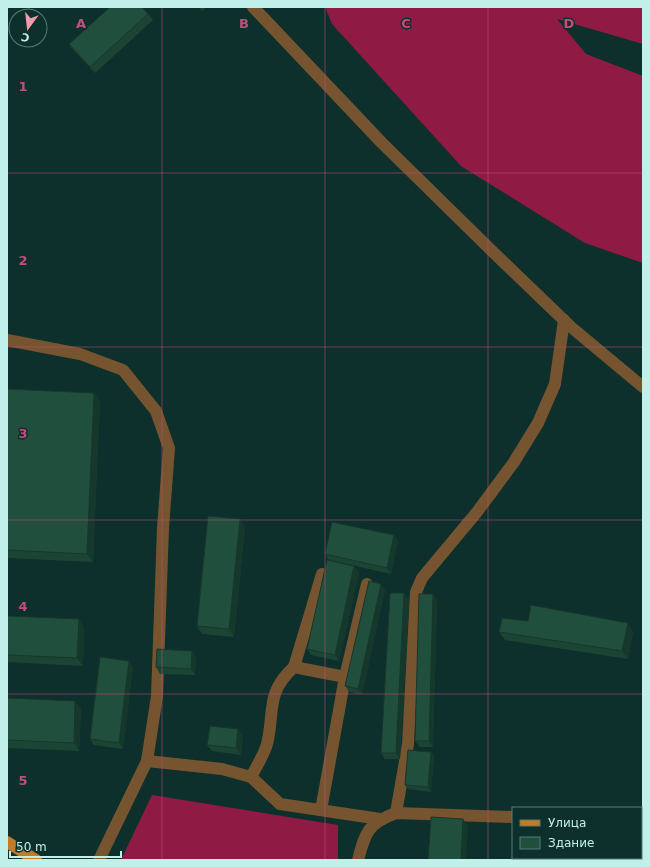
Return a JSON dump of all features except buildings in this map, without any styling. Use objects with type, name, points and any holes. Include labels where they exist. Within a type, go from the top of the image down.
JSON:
[{"type":"main road","points":[[7,842],[36,860]]},
{"type":"street","points":[[253,7],[382,143],[564,320],[643,387]]},
{"type":"street","points":[[396,813],[408,744],[416,592],[422,578],[477,512],[514,462],[538,423],[555,384],[564,320]]},
{"type":"street","points":[[7,340],[80,354],[123,370],[156,411],[169,448],[163,528],[157,696],[147,761],[99,860]]},
{"type":"street","points":[[251,777],[267,744],[273,700],[282,678],[294,667],[322,574]]},
{"type":"street","points":[[321,810],[345,676],[367,584]]},
{"type":"street","points":[[294,667],[345,676]]},
{"type":"street","points":[[147,761],[222,770],[251,777],[280,804],[380,819]]},
{"type":"street","points":[[358,860],[364,835],[380,819],[396,813],[512,817]]},
{"type":"shaded area","points":[[325,7],[643,7],[643,44],[557,19],[586,54],[643,76],[643,263],[585,243],[461,166],[332,24]]},
{"type":"shaded area","points":[[152,795],[338,825],[338,860],[121,860]]}]
